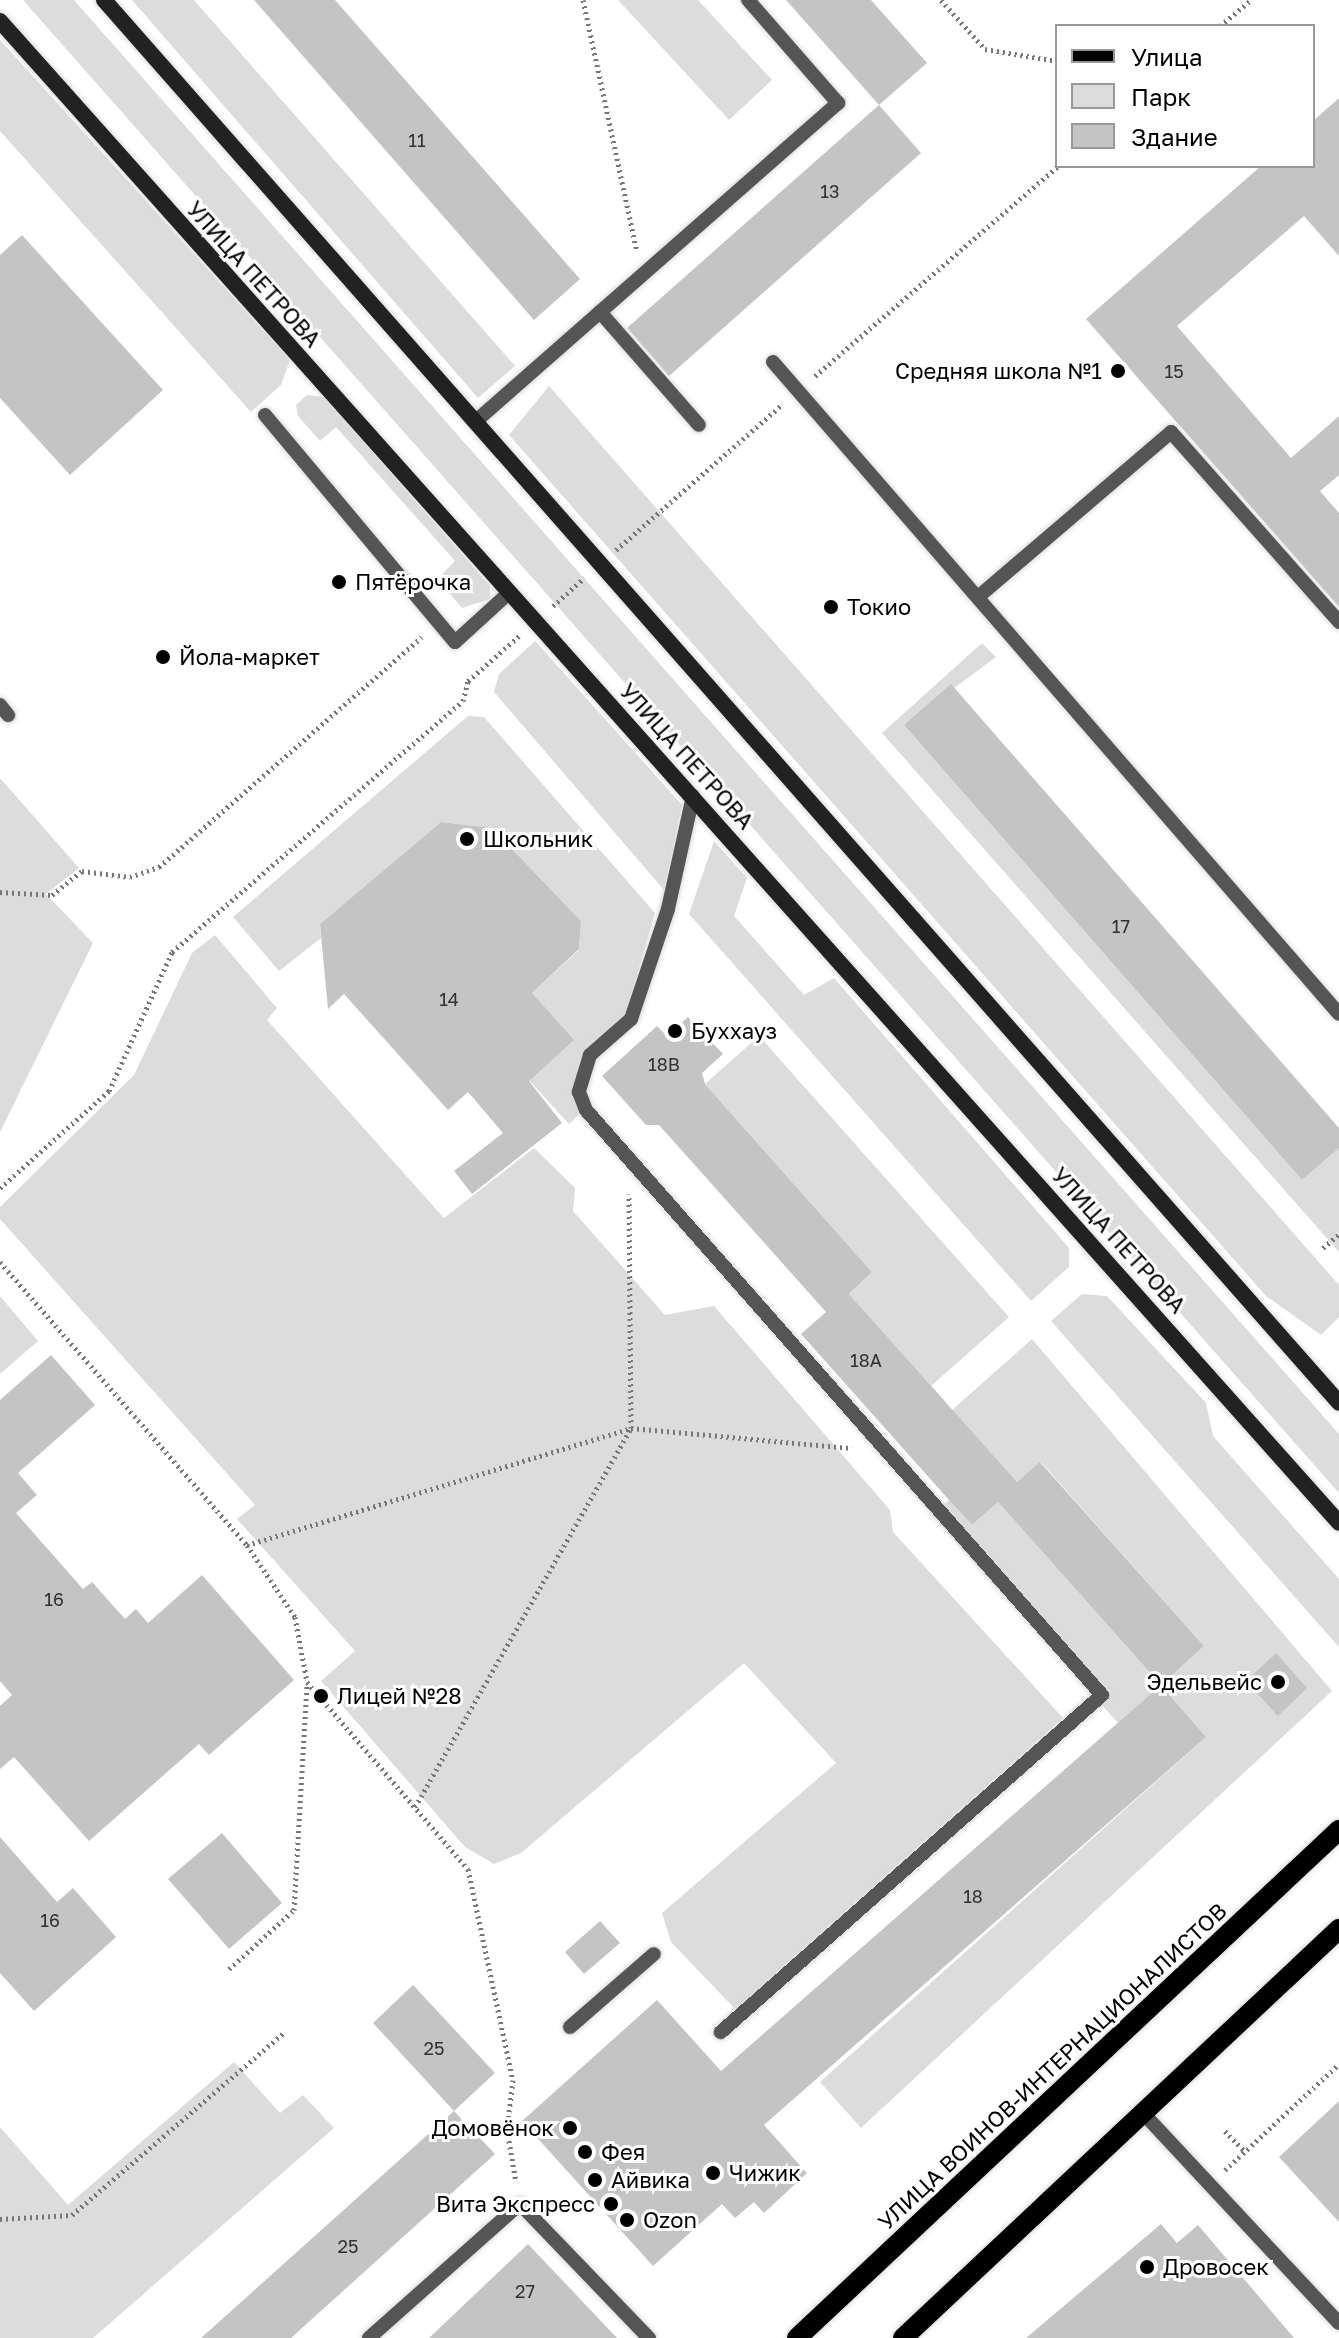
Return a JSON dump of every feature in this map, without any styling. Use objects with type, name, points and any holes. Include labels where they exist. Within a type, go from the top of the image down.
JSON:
[{"type":"main road","points":[[104,0],[1339,1403]]},
{"type":"main road","name":"УЛИЦА ПЕТРОВА","points":[[0,21],[1339,1523]]},
{"type":"main road","name":"УЛИЦА ВОИНОВ-ИНТЕРНАЦИОНАЛИСТОВ","points":[[797,2338],[1339,1830]]},
{"type":"main road","points":[[911,2335],[1339,1929]]},
{"type":"lane","points":[[476,421],[838,103],[748,0]]},
{"type":"lane","points":[[600,312],[699,425]]},
{"type":"lane","points":[[773,362],[1339,1014]]},
{"type":"lane","points":[[265,415],[455,642],[510,592]]},
{"type":"lane","points":[[978,597],[1171,432],[1339,622]]},
{"type":"lane","points":[[693,796],[668,909],[631,1019],[590,1055],[579,1092],[629,1159],[1102,1695],[721,2032]]},
{"type":"lane","points":[[570,2027],[654,1954]]},
{"type":"lane","points":[[1143,2113],[1339,2323]]},
{"type":"lane","points":[[369,2338],[520,2204],[649,2338]]},
{"type":"path","points":[[583,0],[642,275]]},
{"type":"path","points":[[941,0],[985,49],[1055,61]]},
{"type":"path","points":[[1222,24],[1251,0]]},
{"type":"path","points":[[0,1188],[109,1091],[172,952],[463,701],[468,681],[536,620],[1056,168]]},
{"type":"path","points":[[0,892],[52,895],[82,871],[130,877],[159,867],[425,634]]},
{"type":"path","points":[[415,1807],[631,1428],[629,1159]]},
{"type":"path","points":[[1323,1248],[1339,1234]]},
{"type":"path","points":[[0,1262],[247,1545],[295,1617],[307,1682],[294,1910],[229,1969]]},
{"type":"path","points":[[247,1545],[631,1428],[885,1451]]},
{"type":"path","points":[[307,1682],[468,1869],[513,2080],[507,2129],[520,2204]]},
{"type":"path","points":[[0,2219],[72,2215],[285,2032]]},
{"type":"path","points":[[1209,2184],[1339,2064]]},
{"type":"path","points":[[1225,2131],[1245,2152]]},
{"type":"green space","points":[[23,0],[74,0],[1339,1434],[1339,1493]]},
{"type":"green space","points":[[132,0],[194,0],[515,366],[478,398]]},
{"type":"green space","points":[[618,0],[698,0],[772,80],[729,120]]},
{"type":"green space","points":[[0,40],[290,360],[281,385],[251,412],[0,131]]},
{"type":"green space","points":[[549,386],[1339,1285],[1339,1317],[1321,1335],[1266,1296],[509,435]]},
{"type":"green space","points":[[307,395],[324,397],[490,586],[490,599],[462,608],[445,588],[443,573],[455,561],[336,427],[320,441],[298,416],[296,405]]},
{"type":"green space","points":[[535,641],[682,805],[664,890],[494,692],[499,674]]},
{"type":"green space","points":[[982,643],[996,657],[904,725],[1302,1180],[1339,1148],[1339,1252],[882,733]]},
{"type":"green space","points":[[468,716],[484,717],[655,913],[626,1013],[585,1055],[582,1111],[569,1124],[529,1080],[532,993],[579,950],[581,921],[492,828],[441,822],[320,924],[321,938],[279,971],[233,917]]},
{"type":"green space","points":[[0,778],[79,868],[46,894],[93,943],[0,1132]]},
{"type":"green space","points":[[714,841],[747,878],[734,916],[804,995],[834,978],[1069,1248],[1069,1267],[1031,1301],[689,914]]},
{"type":"green space","points":[[215,935],[277,1008],[267,1020],[444,1218],[534,1148],[575,1188],[573,1211],[665,1315],[714,1306],[890,1510],[893,1532],[1063,1718],[735,2009],[671,1942],[662,1913],[836,1763],[744,1663],[521,1853],[494,1864],[465,1847],[321,1681],[355,1651],[237,1519],[255,1505],[0,1219],[0,1207],[134,1075],[192,953]]},
{"type":"green space","points":[[759,1036],[1009,1317],[931,1386],[849,1294],[872,1272],[705,1084]]},
{"type":"green space","points":[[1082,1294],[1107,1296],[1206,1403],[1213,1436],[1339,1579],[1339,1647],[1051,1321]]},
{"type":"green space","points":[[0,1296],[38,1341],[0,1374]]},
{"type":"green space","points":[[1032,1339],[1332,1691],[861,2128],[820,2082],[1206,1737],[1161,1685],[1204,1646],[1041,1462],[1017,1482],[952,1410]]},
{"type":"green space","points":[[949,1500],[972,1525],[998,1502],[1161,1685],[1118,1723],[932,1515]]},
{"type":"green space","points":[[234,2062],[280,2113],[303,2095],[334,2128],[93,2338],[0,2338],[0,2127],[68,2205]]},
{"type":"building","points":[[254,0],[335,0],[580,279],[534,320]]},
{"type":"building","points":[[786,0],[871,0],[927,63],[879,105]]},
{"type":"building","points":[[1339,98],[1339,256],[1304,216],[1177,326],[1291,458],[1339,416],[1339,475],[1320,491],[1339,513],[1339,607],[1086,319],[1259,168],[1315,168],[1315,119]]},
{"type":"building","points":[[879,105],[921,153],[669,376],[627,328]]},
{"type":"building","points":[[22,235],[163,390],[70,475],[0,398],[0,255]]},
{"type":"building","points":[[951,684],[1339,1128],[1339,1148],[1302,1180],[904,725]]},
{"type":"building","points":[[441,822],[492,828],[581,921],[579,949],[532,993],[574,1040],[529,1081],[562,1123],[472,1194],[454,1171],[503,1133],[468,1092],[448,1110],[344,994],[328,1009],[320,924]]},
{"type":"building","points":[[688,1017],[723,1054],[702,1073],[705,1084],[872,1272],[849,1294],[1017,1482],[1040,1462],[1204,1646],[1161,1685],[998,1502],[972,1525],[949,1500],[801,1334],[826,1312],[659,1125],[646,1125],[602,1076],[657,1026],[667,1036]]},
{"type":"building","points":[[51,1355],[95,1405],[18,1473],[37,1495],[16,1513],[83,1589],[92,1582],[125,1619],[136,1609],[148,1623],[202,1575],[294,1680],[209,1755],[199,1744],[89,1841],[14,1757],[0,1769],[0,1706],[12,1695],[0,1681],[0,1400]]},
{"type":"building","points":[[1276,1653],[1307,1688],[1278,1716],[1246,1681]]},
{"type":"building","points":[[1161,1685],[1206,1737],[764,2125],[807,2173],[764,2213],[754,2202],[735,2218],[722,2204],[653,2266],[522,2121],[657,2000],[721,2071]]},
{"type":"building","points":[[222,1833],[282,1903],[229,1949],[168,1879]]},
{"type":"building","points":[[0,1837],[57,1902],[73,1888],[116,1937],[34,2011],[0,1973]]},
{"type":"building","points":[[600,1921],[620,1943],[584,1974],[565,1952]]},
{"type":"building","points":[[413,1985],[495,2073],[454,2111],[373,2023]]},
{"type":"building","points":[[1339,2101],[1339,2222],[1279,2157]]},
{"type":"building","points":[[454,2111],[495,2154],[291,2338],[201,2338]]},
{"type":"building","points":[[1161,2224],[1177,2243],[1198,2225],[1294,2338],[1026,2338]]},
{"type":"building","points":[[528,2244],[617,2338],[429,2338]]},
{"type":"place","name":"Средняя школа №1","points":[[1118,371]]},
{"type":"place","name":"Пятёрочка","points":[[339,582]]},
{"type":"place","name":"Токио","points":[[831,607]]},
{"type":"place","name":"Йола-маркет","points":[[163,657]]},
{"type":"place","name":"Школьник","points":[[467,839]]},
{"type":"place","name":"Буххауз","points":[[675,1031]]},
{"type":"place","name":"Эдельвейс","points":[[1278,1682]]},
{"type":"place","name":"Лицей №28","points":[[321,1696]]},
{"type":"place","name":"Домовёнок","points":[[570,2128]]},
{"type":"place","name":"Фея","points":[[585,2152]]},
{"type":"place","name":"Чижик","points":[[713,2173]]},
{"type":"place","name":"Айвика","points":[[595,2180]]},
{"type":"place","name":"Вита Экспресс","points":[[611,2204]]},
{"type":"place","name":"Ozon","points":[[627,2220]]},
{"type":"place","name":"Дровосек","points":[[1147,2267]]}]
